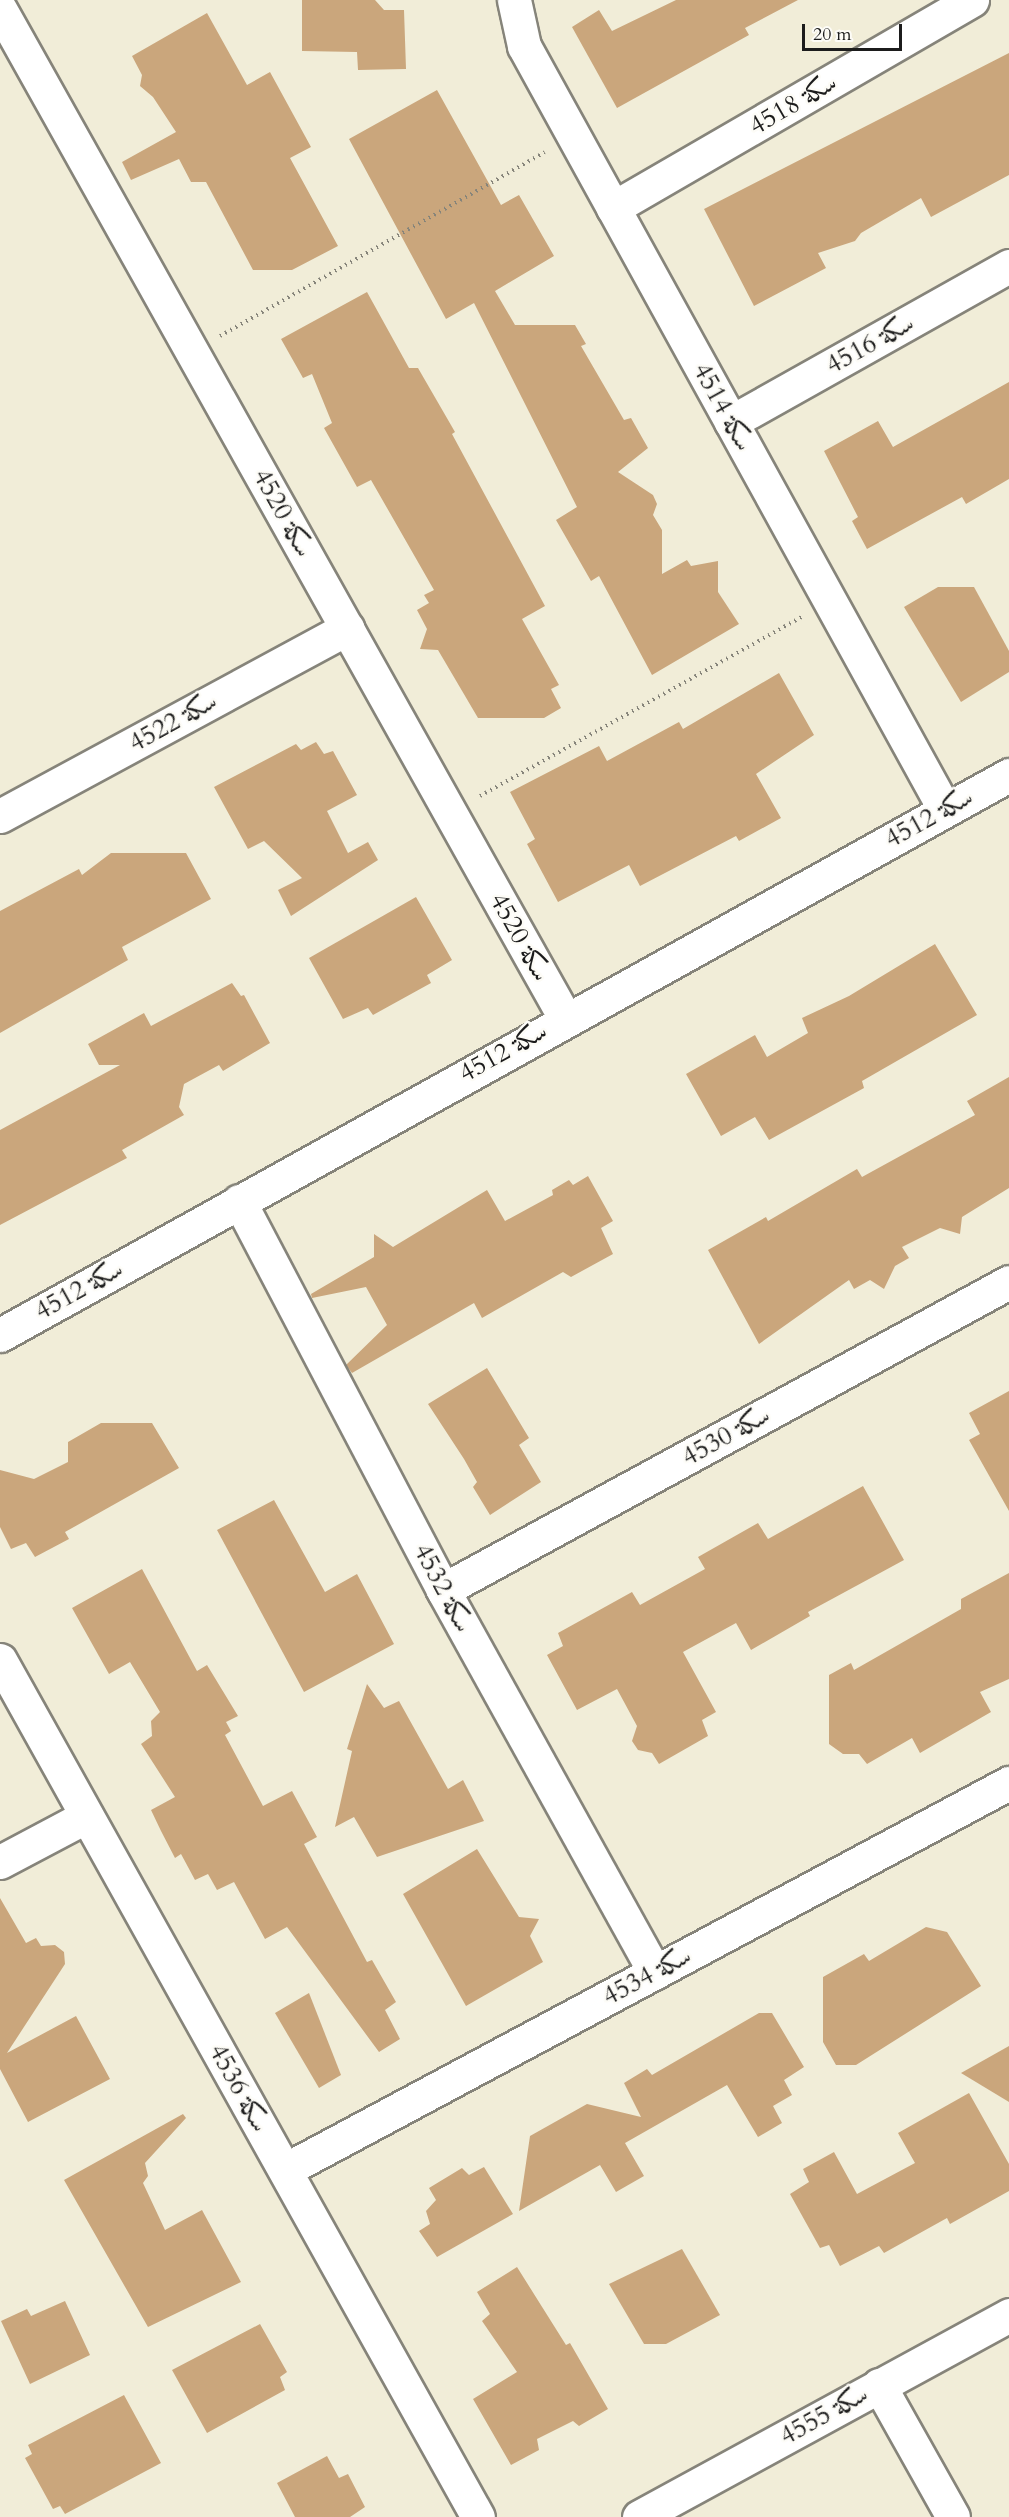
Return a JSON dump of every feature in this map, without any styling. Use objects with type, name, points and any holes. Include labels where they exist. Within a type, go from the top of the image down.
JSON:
[{"type":"street","name":"سكة 4514","points":[[514,0],[524,46],[945,810]]},
{"type":"street","name":"سكة 4518","points":[[613,208],[972,0]]},
{"type":"street","name":"سكة 4520","points":[[0,9],[565,1018]]},
{"type":"street","name":"سكة 4516","points":[[731,422],[1009,266]]},
{"type":"street","name":"سكة 4522","points":[[0,816],[347,627]]},
{"type":"street","name":"سكة 4512","points":[[0,1335],[565,1018],[1009,775]]},
{"type":"street","name":"سكة 4532","points":[[239,1201],[443,1590],[655,1972]]},
{"type":"street","name":"سكة 4530","points":[[443,1590],[1009,1282]]},
{"type":"street","name":"سكة 4536","points":[[0,1660],[478,2517]]},
{"type":"street","name":"سكة 4534","points":[[285,2170],[1009,1783]]},
{"type":"street","points":[[0,1862],[87,1816]]},
{"type":"street","name":"سكة 4555","points":[[639,2517],[1009,2315]]},
{"type":"street","points":[[879,2385],[953,2517]]},
{"type":"path","points":[[193,351],[574,136]]},
{"type":"path","points":[[451,813],[830,601]]},
{"type":"building","points":[[302,0],[375,0],[384,10],[404,10],[406,69],[358,70],[357,52],[302,51]]},
{"type":"building","points":[[676,0],[798,0],[745,28],[749,35],[617,108],[572,27],[599,10],[612,31]]},
{"type":"building","points":[[207,13],[247,85],[270,72],[311,147],[290,158],[338,246],[292,270],[253,270],[206,182],[191,182],[179,159],[131,180],[122,162],[176,132],[153,97],[140,86],[142,75],[132,56]]},
{"type":"building","points":[[1009,53],[1009,175],[931,217],[921,198],[861,233],[855,241],[818,253],[826,268],[754,306],[704,209]]},
{"type":"building","points":[[437,90],[501,205],[519,195],[554,256],[495,291],[515,325],[575,325],[586,344],[581,346],[624,420],[631,418],[648,448],[618,472],[653,495],[657,504],[653,515],[662,530],[662,574],[687,560],[691,566],[718,561],[718,592],[739,624],[652,675],[599,576],[591,581],[556,520],[577,507],[474,303],[446,319],[349,139]]},
{"type":"building","points":[[367,292],[409,368],[418,368],[455,432],[452,434],[545,606],[522,619],[559,685],[551,689],[561,708],[544,718],[478,718],[438,650],[420,649],[427,629],[417,610],[429,603],[424,595],[434,590],[371,480],[357,487],[324,428],[332,423],[312,374],[303,378],[281,339]]},
{"type":"building","points":[[1009,382],[1009,479],[966,504],[962,497],[867,549],[852,521],[858,517],[824,451],[878,421],[893,447]]},
{"type":"building","points":[[938,587],[974,587],[1009,651],[1009,672],[961,702],[904,607]]},
{"type":"building","points":[[779,673],[814,735],[756,774],[781,818],[739,841],[736,836],[640,886],[629,865],[558,902],[527,844],[535,839],[510,792],[599,746],[607,761],[679,722],[683,729]]},
{"type":"building","points":[[316,742],[324,754],[333,751],[357,795],[327,811],[348,853],[368,842],[378,860],[291,916],[278,890],[302,878],[264,841],[248,849],[214,787],[296,744],[301,750]]},
{"type":"building","points":[[111,853],[186,853],[211,899],[122,947],[128,960],[0,1033],[0,911],[79,869],[82,875]]},
{"type":"building","points":[[416,897],[452,960],[427,975],[431,983],[373,1015],[368,1008],[343,1019],[309,958]]},
{"type":"building","points":[[935,944],[977,1015],[862,1081],[864,1088],[769,1140],[755,1117],[721,1136],[686,1074],[755,1035],[767,1057],[808,1033],[802,1018],[849,996]]},
{"type":"building","points":[[232,983],[241,996],[244,995],[270,1043],[223,1071],[219,1065],[184,1084],[179,1107],[184,1115],[122,1150],[127,1158],[0,1225],[0,1130],[120,1065],[99,1065],[88,1044],[144,1013],[151,1026]]},
{"type":"building","points":[[1009,1077],[1009,1188],[962,1217],[960,1234],[940,1228],[902,1247],[909,1258],[895,1266],[884,1289],[870,1280],[854,1289],[849,1280],[759,1344],[708,1250],[766,1217],[768,1221],[857,1169],[862,1177],[975,1115],[967,1101]]},
{"type":"building","points":[[588,1176],[613,1221],[601,1228],[613,1254],[571,1277],[563,1272],[482,1318],[474,1303],[352,1373],[346,1365],[387,1325],[366,1287],[312,1298],[311,1294],[374,1257],[374,1234],[393,1247],[487,1190],[505,1221],[553,1195],[552,1190],[569,1180],[573,1185]]},
{"type":"building","points":[[487,1368],[529,1438],[519,1445],[541,1482],[490,1515],[473,1487],[477,1482],[428,1404]]},
{"type":"building","points":[[1009,1391],[1009,1511],[969,1440],[980,1434],[969,1413]]},
{"type":"building","points":[[101,1423],[152,1423],[179,1468],[65,1532],[69,1539],[35,1557],[26,1543],[11,1549],[0,1527],[0,1470],[34,1479],[68,1462],[68,1442]]},
{"type":"building","points":[[863,1486],[904,1560],[808,1612],[810,1616],[751,1650],[736,1623],[683,1652],[716,1712],[702,1720],[708,1736],[659,1764],[652,1753],[638,1750],[632,1741],[637,1726],[617,1689],[577,1710],[547,1655],[563,1646],[558,1633],[632,1592],[640,1605],[705,1569],[698,1557],[758,1523],[768,1539]]},
{"type":"building","points":[[274,1500],[325,1592],[357,1574],[394,1644],[304,1692],[217,1530]]},
{"type":"building","points":[[142,1569],[197,1671],[207,1665],[238,1716],[226,1722],[231,1731],[225,1735],[263,1806],[292,1791],[317,1837],[304,1844],[367,1962],[372,1960],[396,2002],[385,2010],[400,2039],[379,2052],[287,1927],[265,1939],[234,1882],[217,1890],[208,1874],[195,1880],[181,1854],[175,1858],[161,1831],[151,1810],[175,1797],[141,1744],[152,1736],[151,1721],[160,1712],[130,1662],[109,1674],[72,1608]]},
{"type":"building","points":[[1009,1573],[1009,1679],[980,1692],[991,1712],[920,1753],[912,1738],[867,1764],[859,1754],[843,1754],[829,1744],[829,1675],[851,1663],[854,1670],[961,1609],[961,1599]]},
{"type":"building","points":[[367,1684],[384,1708],[399,1701],[448,1789],[463,1780],[484,1821],[377,1857],[354,1817],[335,1827],[352,1751],[347,1749]]},
{"type":"building","points":[[477,1849],[519,1917],[539,1919],[530,1936],[543,1962],[466,2006],[403,1894]]},
{"type":"building","points":[[0,1898],[26,1943],[36,1938],[41,1946],[55,1945],[64,1952],[65,1964],[7,2053],[76,2016],[110,2079],[28,2122],[0,2069]]},
{"type":"building","points":[[926,1927],[947,1932],[981,1986],[856,2065],[836,2065],[823,2042],[823,1977],[864,1954],[869,1961]]},
{"type":"building","points":[[309,1993],[341,2075],[319,2088],[275,2013]]},
{"type":"building","points":[[759,2013],[772,2013],[804,2067],[784,2080],[792,2095],[773,2106],[782,2123],[758,2137],[727,2085],[625,2143],[644,2176],[616,2192],[600,2165],[519,2211],[530,2136],[587,2104],[641,2117],[624,2083],[647,2069],[652,2075]]},
{"type":"building","points":[[1009,2046],[1009,2102],[961,2073]]},
{"type":"building","points":[[969,2093],[1009,2164],[1009,2191],[950,2224],[947,2218],[884,2253],[879,2246],[840,2266],[829,2245],[820,2248],[790,2194],[809,2182],[803,2169],[834,2152],[857,2194],[915,2163],[898,2133]]},
{"type":"building","points":[[183,2114],[186,2118],[145,2163],[148,2176],[143,2183],[165,2230],[202,2210],[241,2282],[148,2327],[64,2180]]},
{"type":"building","points":[[484,2167],[513,2214],[437,2257],[419,2231],[430,2224],[426,2211],[436,2200],[429,2188],[462,2168],[469,2175]]},
{"type":"building","points":[[682,2249],[720,2315],[666,2344],[644,2344],[609,2284]]},
{"type":"building","points":[[517,2267],[566,2345],[570,2343],[608,2409],[579,2426],[573,2421],[537,2439],[539,2450],[511,2465],[473,2399],[517,2372],[482,2321],[490,2314],[477,2292]]},
{"type":"building","points":[[65,2301],[90,2355],[30,2384],[1,2321],[27,2309],[31,2316]]},
{"type":"building","points":[[260,2324],[287,2372],[280,2377],[285,2390],[207,2433],[172,2370]]},
{"type":"building","points":[[124,2395],[161,2463],[65,2514],[60,2506],[53,2509],[25,2458],[32,2454],[28,2445]]},
{"type":"building","points":[[327,2456],[339,2478],[348,2474],[365,2507],[350,2517],[295,2517],[277,2483]]}]
